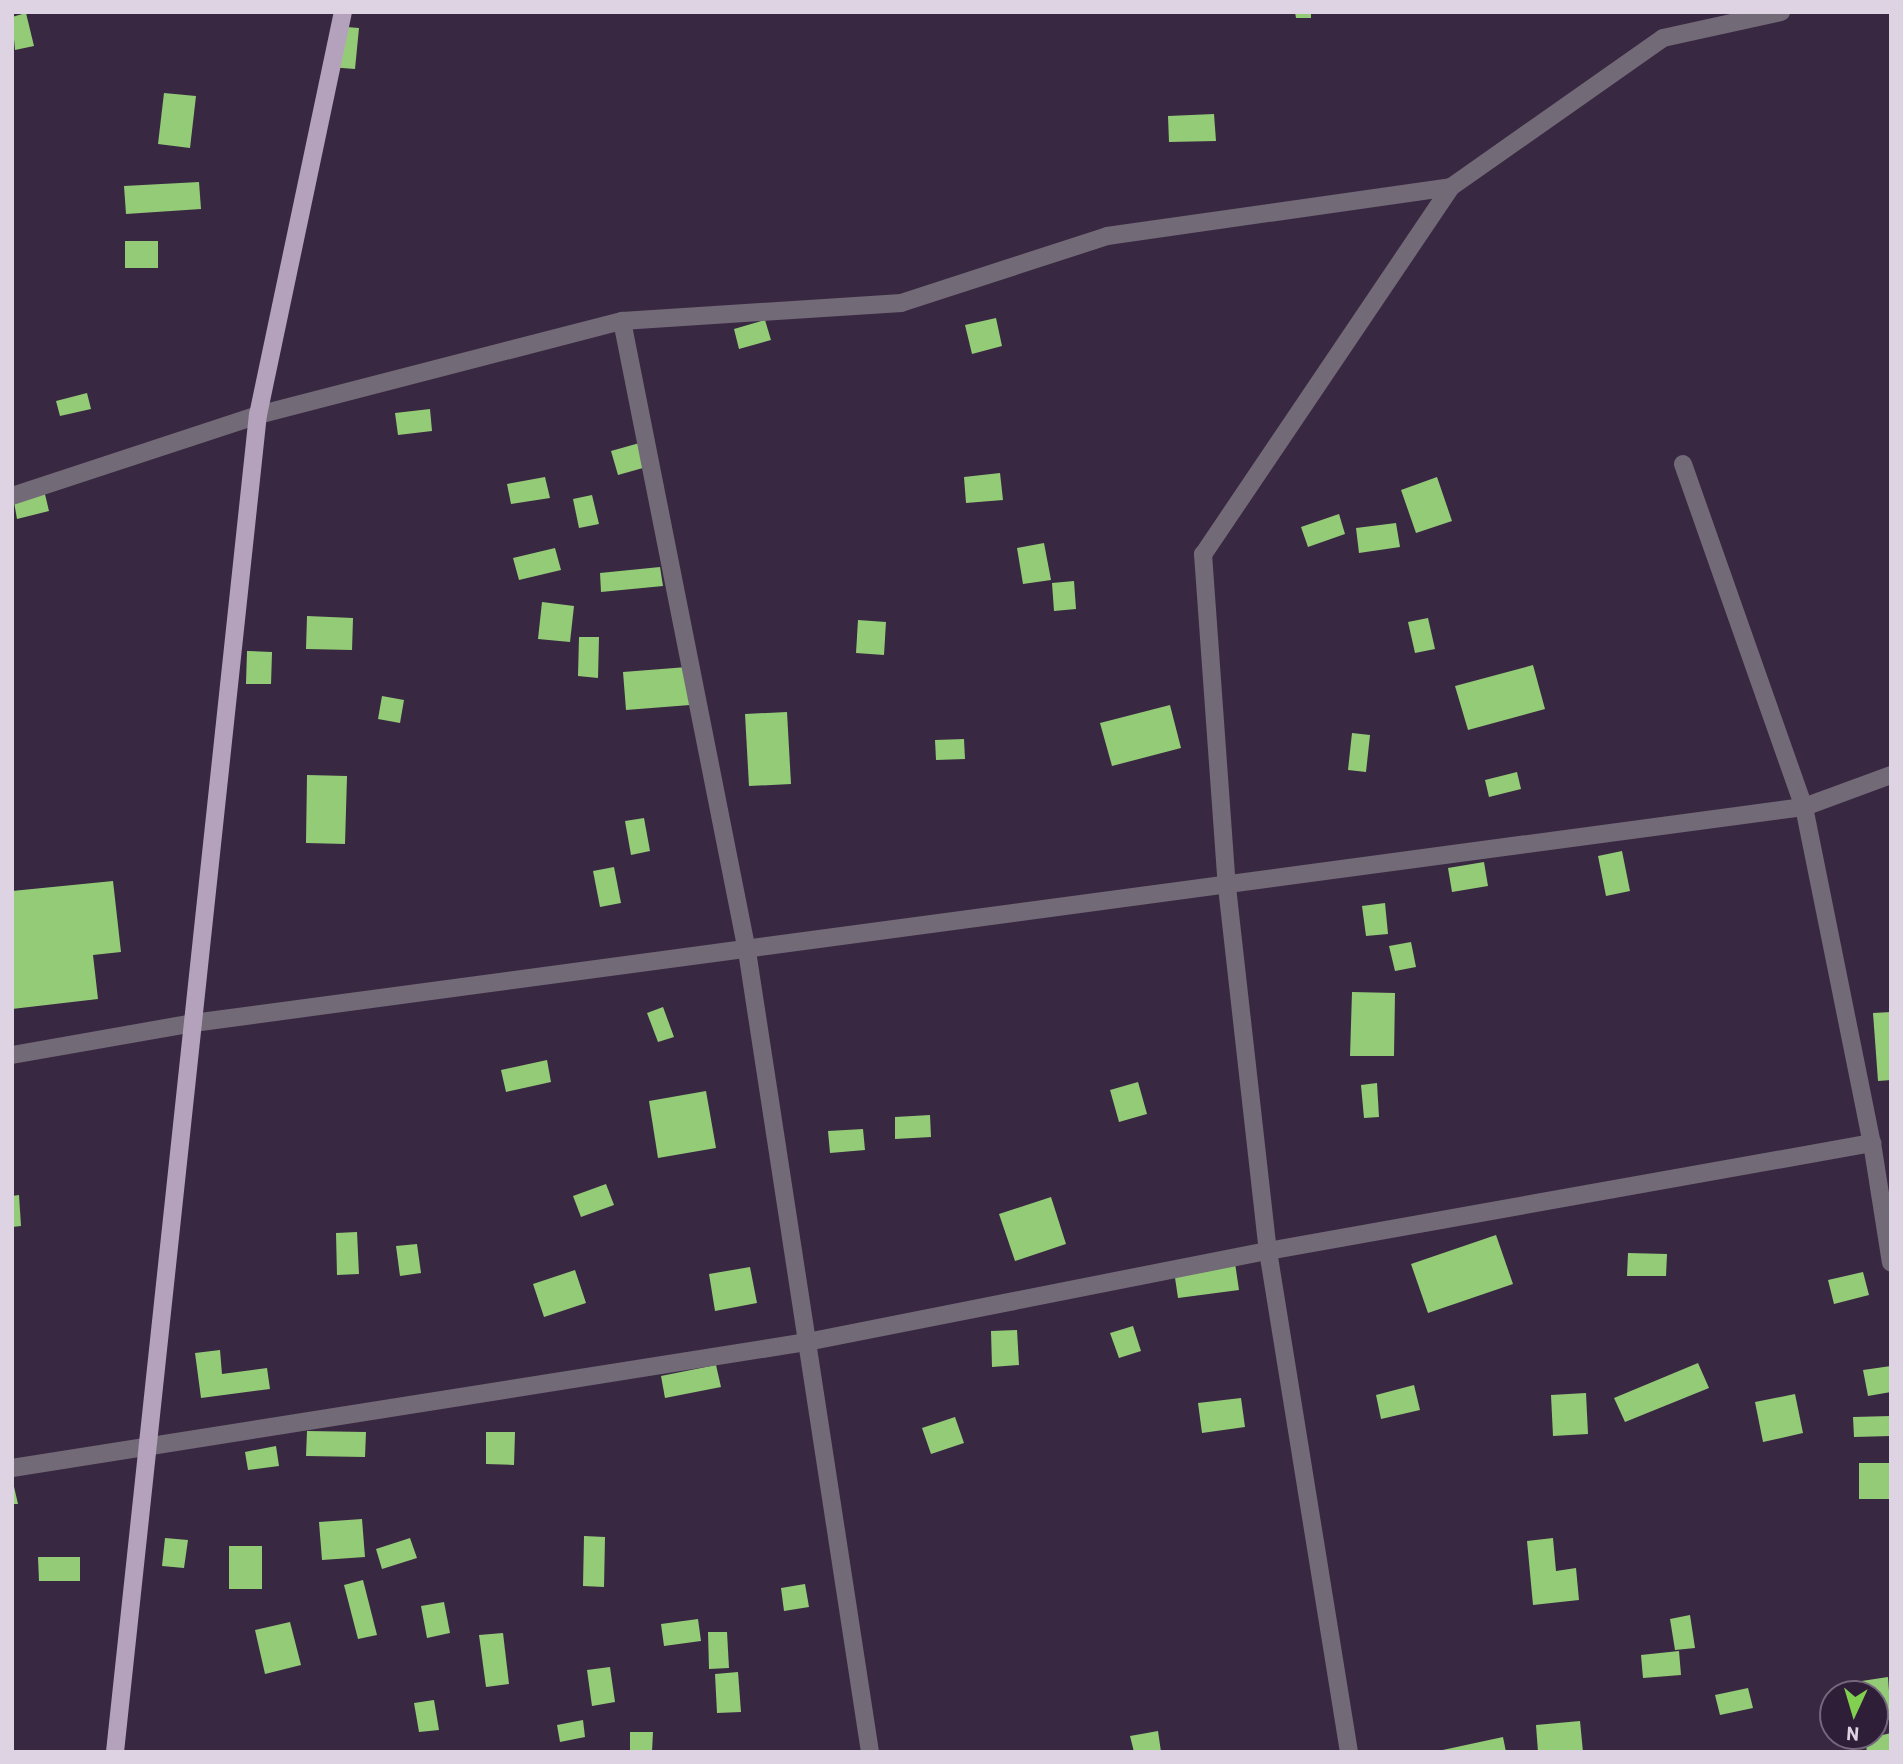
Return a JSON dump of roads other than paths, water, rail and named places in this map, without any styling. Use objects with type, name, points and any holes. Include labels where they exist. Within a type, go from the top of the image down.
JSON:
[{"type":"main road","points":[[115,1752],[258,415],[343,12]]},
{"type":"street","points":[[1349,1752],[1268,1251],[1227,887],[1203,554],[1451,187],[1663,38],[1781,12]]},
{"type":"street","points":[[12,496],[258,415],[622,321],[901,303],[1107,236],[1451,187]]},
{"type":"street","points":[[622,321],[747,951],[870,1752]]},
{"type":"street","points":[[1684,464],[1804,807],[1872,1143],[1891,1263]]},
{"type":"street","points":[[12,1055],[193,1023],[1227,887],[1804,807],[1891,775]]},
{"type":"street","points":[[12,1468],[807,1342],[1268,1251],[1872,1143]]}]
